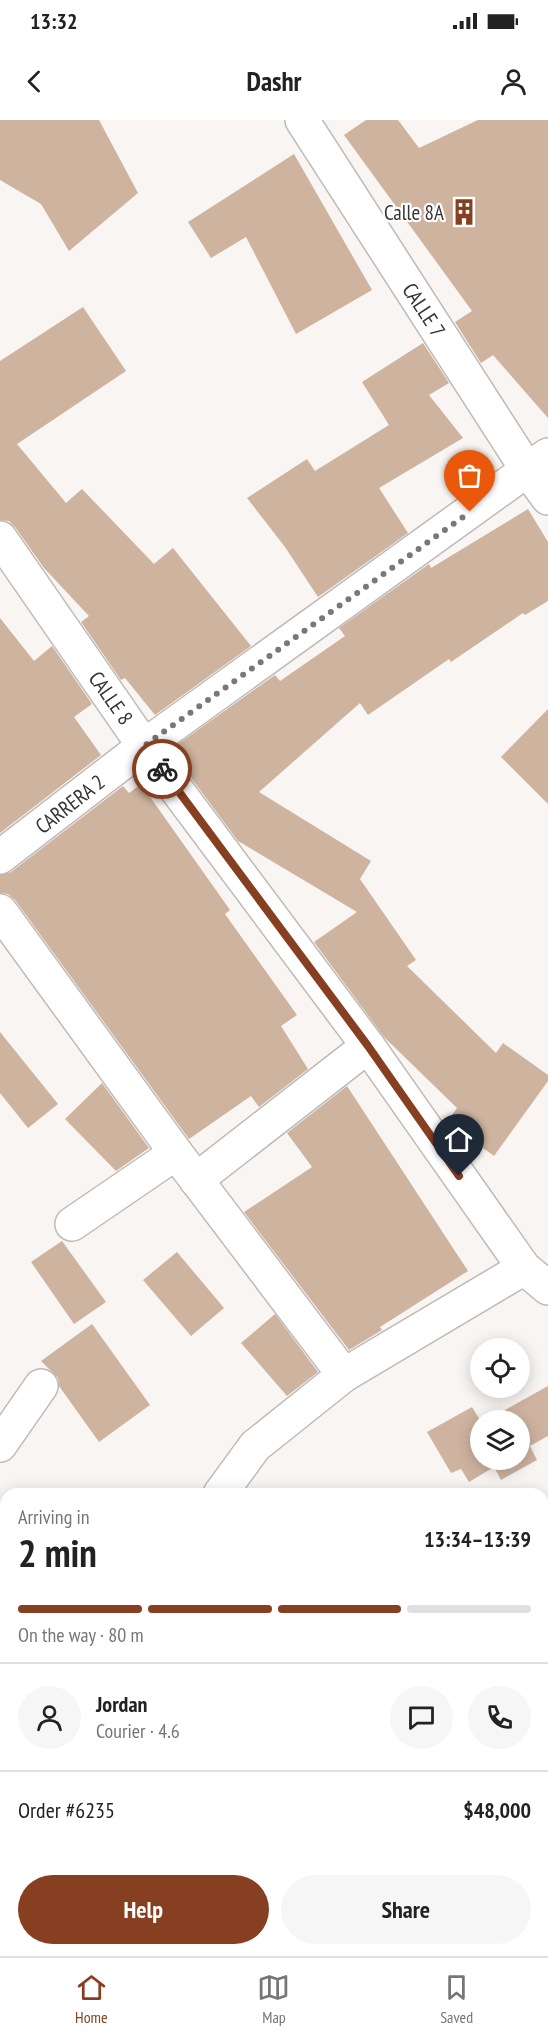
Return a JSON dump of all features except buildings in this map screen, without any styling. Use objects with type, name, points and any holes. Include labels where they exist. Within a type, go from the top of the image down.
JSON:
[{"type":"street","name":"CALLE 7","points":[[302,120],[538,463],[548,498]]},
{"type":"street","name":"CARRERA 2","points":[[0,857],[144,746],[538,463]]},
{"type":"street","name":"CALLE 8","points":[[0,538],[144,746],[368,1046],[536,1278]]},
{"type":"street","points":[[0,911],[196,1180],[344,1375]]},
{"type":"street","points":[[196,1180],[368,1046]]},
{"type":"street","points":[[72,1224],[176,1153]]},
{"type":"street","points":[[224,1488],[255,1446],[344,1375],[536,1278]]},
{"type":"street","points":[[0,1445],[40,1386]]},
{"type":"way so far","points":[[162,769],[144,746],[470,512]]},
{"type":"place","name":"Calle 8A","points":[[464,212]]},
{"type":"route","points":[[162,769],[368,1046],[459,1176]]}]
